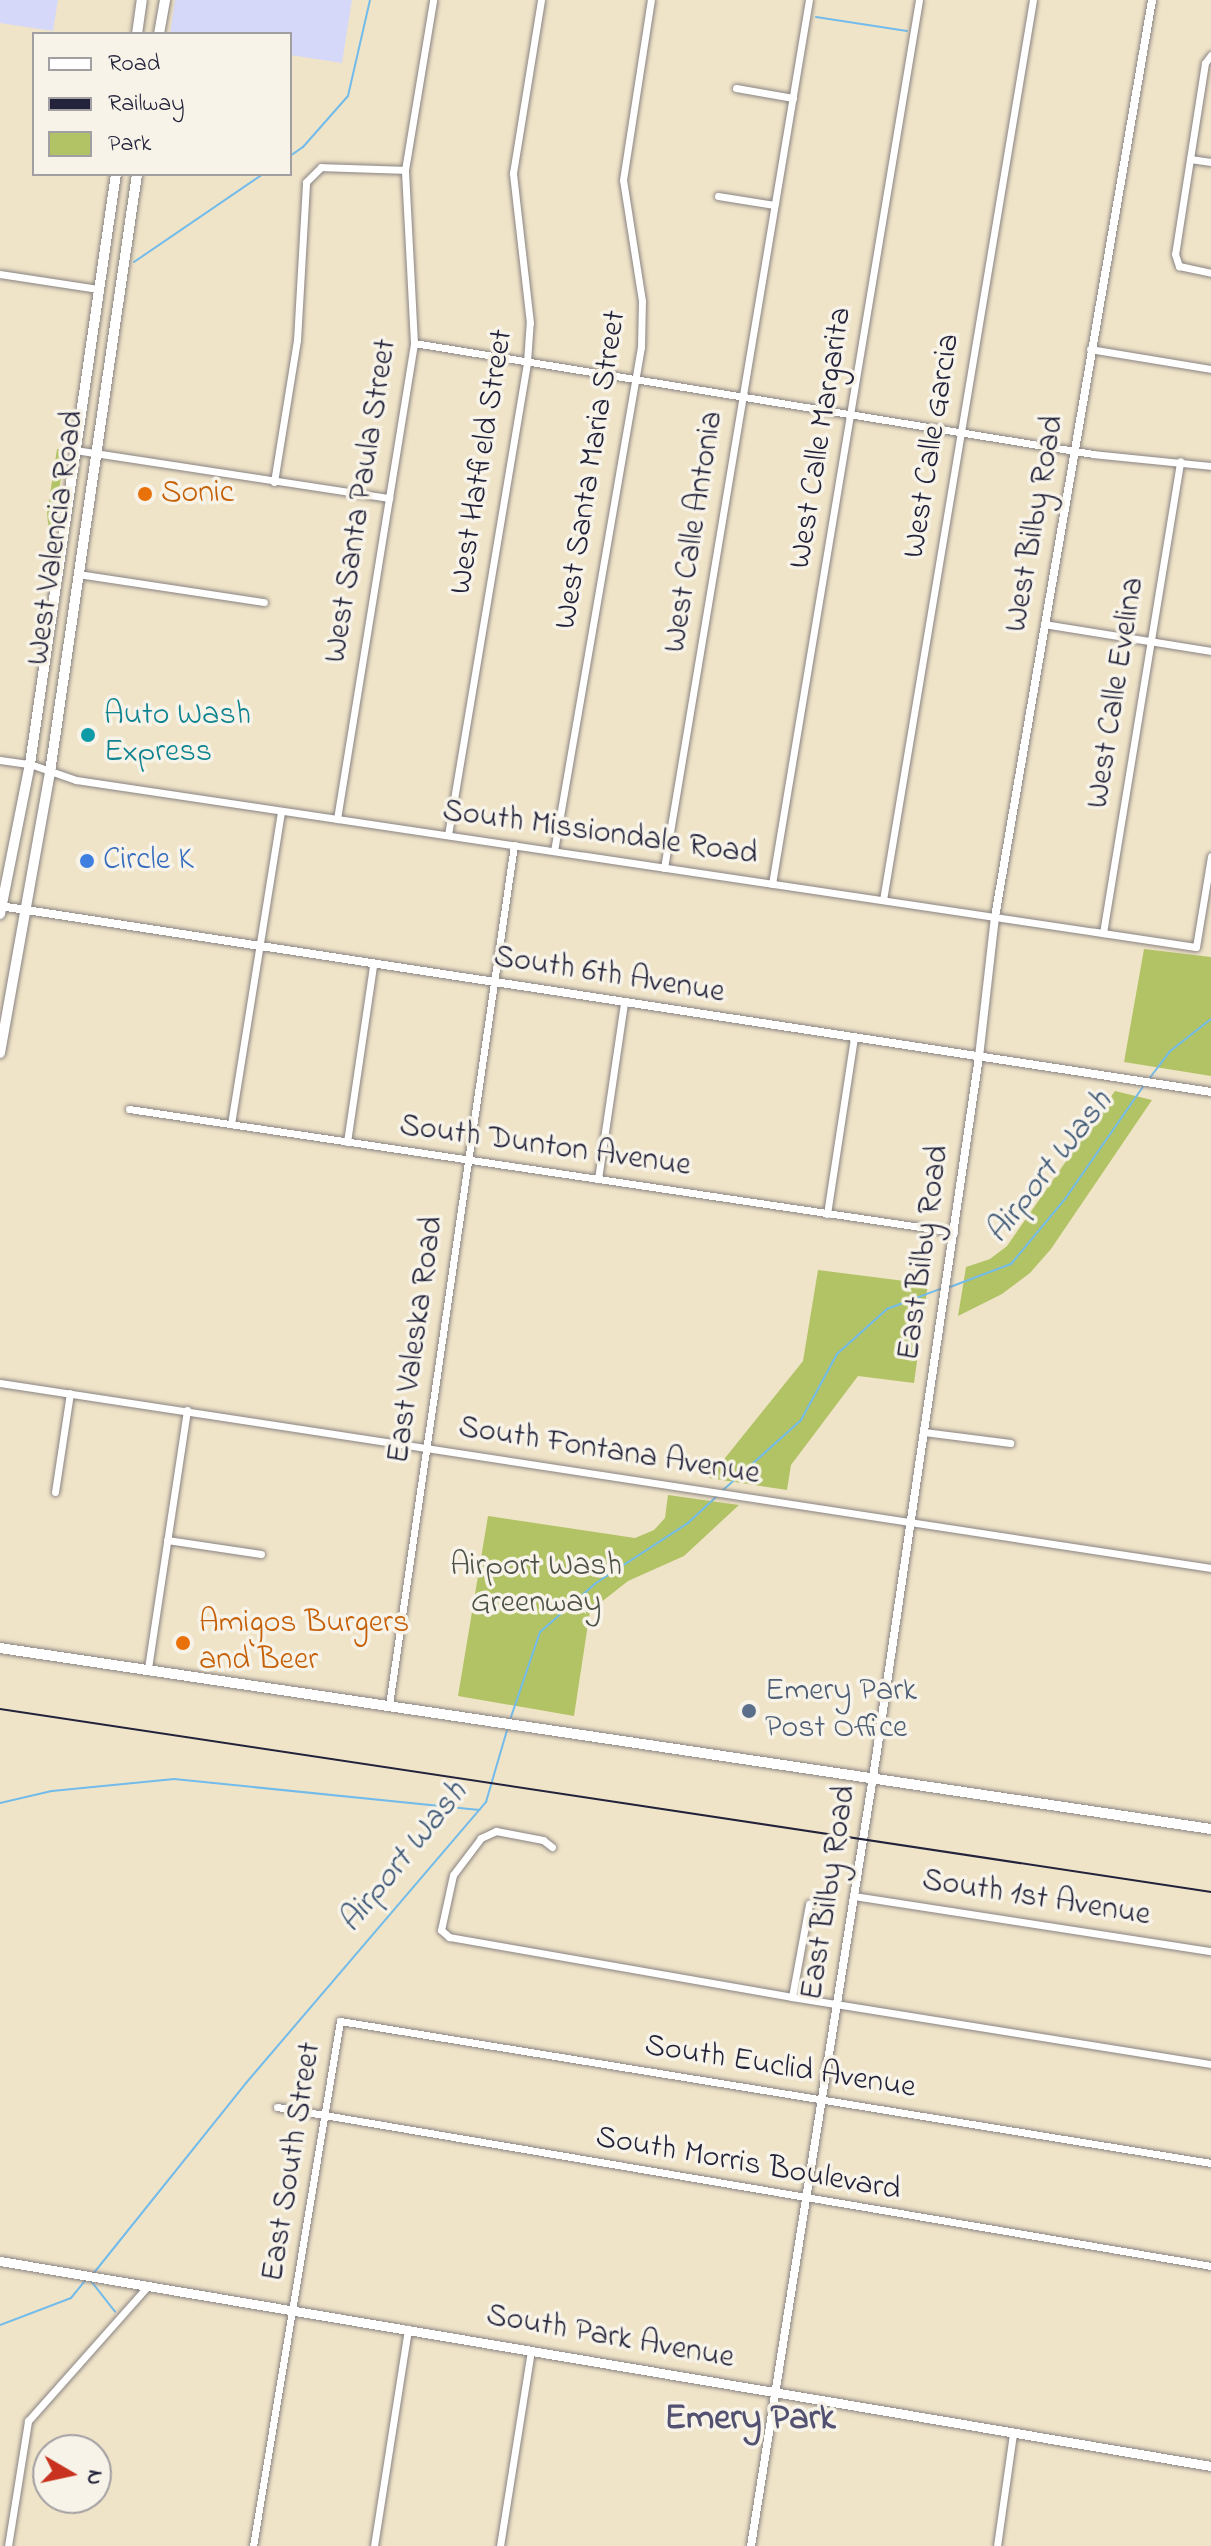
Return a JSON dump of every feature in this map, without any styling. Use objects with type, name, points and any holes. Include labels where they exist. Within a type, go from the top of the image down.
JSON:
[{"type":"main road","points":[[137,32],[142,0]]},
{"type":"main road","points":[[159,32],[165,0]]},
{"type":"main road","name":"West Valencia Road","points":[[0,908],[30,764],[116,176]]},
{"type":"main road","name":"West Valencia Road","points":[[0,1053],[23,908],[50,772],[137,176]]},
{"type":"main road","points":[[98,289],[120,292]]},
{"type":"main road","points":[[0,1648],[1211,1829]]},
{"type":"main road","name":"South Park Avenue","points":[[0,2261],[1211,2466]]},
{"type":"street","name":"West Santa Paula Street","points":[[337,819],[414,343],[405,170],[433,0]]},
{"type":"street","name":"West Hatfield Street","points":[[448,835],[527,362],[530,323],[513,173],[541,0]]},
{"type":"street","name":"West Santa Maria Street","points":[[554,851],[636,378],[642,301],[623,180],[651,0]]},
{"type":"street","name":"West Calle Antonia","points":[[664,868],[809,0]]},
{"type":"street","name":"West Calle Margarita","points":[[772,884],[919,0]]},
{"type":"street","name":"West Calle Garcia","points":[[883,900],[1033,0]]},
{"type":"street","name":"West Bilby Road","points":[[979,1057],[995,917],[1152,0]]},
{"type":"street","points":[[1211,55],[1205,63],[1175,254],[1175,266],[1211,273]]},
{"type":"street","points":[[736,88],[793,98]]},
{"type":"street","points":[[1190,159],[1211,162]]},
{"type":"street","points":[[274,482],[297,340],[304,188],[313,170],[327,166],[405,170]]},
{"type":"street","points":[[718,196],[774,205]]},
{"type":"street","points":[[0,274],[98,289]]},
{"type":"street","points":[[414,343],[1073,451],[1211,466]]},
{"type":"street","points":[[1090,349],[1211,369]]},
{"type":"street","points":[[74,450],[389,498]]},
{"type":"street","name":"West Calle Evelina","points":[[1103,933],[1180,461]]},
{"type":"street","points":[[78,574],[264,602]]},
{"type":"street","points":[[1044,624],[1211,651]]},
{"type":"street","name":"South Missiondale Road","points":[[0,760],[30,764],[76,780],[1196,947],[1211,856]]},
{"type":"street","points":[[231,1124],[281,811]]},
{"type":"street","name":"East Valeska Road","points":[[389,1705],[514,845]]},
{"type":"street","name":"South 6th Avenue","points":[[0,908],[23,908],[373,965],[1211,1092]]},
{"type":"street","points":[[347,1142],[373,965]]},
{"type":"street","points":[[598,1179],[624,1003]]},
{"type":"street","points":[[827,1214],[854,1038]]},
{"type":"street","name":"East Bilby Road","points":[[751,2546],[823,2099],[979,1057]]},
{"type":"street","name":"South Dunton Avenue","points":[[129,1109],[954,1232]]},
{"type":"street","name":"South Fontana Avenue","points":[[0,1383],[1211,1568]]},
{"type":"street","points":[[55,1492],[70,1393]]},
{"type":"street","points":[[148,1668],[187,1410]]},
{"type":"street","points":[[924,1432],[1010,1443]]},
{"type":"street","points":[[167,1540],[261,1554]]},
{"type":"street","points":[[552,1847],[543,1840],[490,1832],[481,1838],[453,1875],[440,1928],[449,1937],[792,1997],[1211,2064]]},
{"type":"street","name":"South 1st Avenue","points":[[854,1896],[1211,1951]]},
{"type":"street","points":[[792,1997],[809,1904]]},
{"type":"street","name":"South Euclid Avenue","points":[[340,2021],[1211,2163]]},
{"type":"street","name":"East South Street","points":[[253,2546],[340,2021]]},
{"type":"street","name":"South Morris Boulevard","points":[[277,2107],[683,2179],[808,2195],[928,2220],[1211,2266]]},
{"type":"street","points":[[8,2546],[28,2421],[148,2286]]},
{"type":"street","points":[[374,2546],[408,2329]]},
{"type":"street","points":[[500,2546],[531,2350]]},
{"type":"street","points":[[997,2546],[1013,2433]]},
{"type":"shaded area","points":[[0,0],[58,0],[53,31],[0,23]]},
{"type":"shaded area","points":[[175,0],[352,0],[342,63],[292,55],[292,32],[170,32]]},
{"type":"green space","points":[[57,449],[65,450],[51,546],[47,514]]},
{"type":"green space","points":[[1144,949],[1211,957],[1211,1076],[1124,1062]]},
{"type":"green space","points":[[1115,1091],[1152,1100],[1051,1249],[1030,1273],[1002,1294],[958,1316],[966,1267],[990,1259],[1007,1246]]},
{"type":"green space","points":[[818,1270],[928,1284],[914,1383],[858,1376],[791,1465],[787,1490],[709,1478],[803,1361]]},
{"type":"green space","name":"Airport Wash Greenway","points":[[668,1495],[739,1505],[684,1556],[628,1581],[590,1611],[574,1716],[458,1696],[488,1516],[635,1538],[654,1530],[665,1518]]},
{"type":"waterway","points":[[292,155],[303,147],[348,96],[370,0]]},
{"type":"waterway","points":[[816,17],[907,31]]},
{"type":"waterway","points":[[134,262],[260,176]]},
{"type":"waterway","name":"Airport Wash","points":[[1149,1079],[1169,1052],[1211,1019]]},
{"type":"waterway","name":"Airport Wash","points":[[950,1287],[1011,1264],[1065,1199],[1145,1084]]},
{"type":"waterway","name":"Airport Wash","points":[[722,1491],[801,1420],[837,1354],[887,1309],[940,1289]]},
{"type":"waterway","name":"Airport Wash","points":[[510,1720],[540,1632],[596,1583],[688,1523],[717,1496]]},
{"type":"waterway","name":"Airport Wash","points":[[93,2274],[246,2083],[486,1802],[507,1730]]},
{"type":"waterway","points":[[0,1803],[52,1791],[174,1779],[479,1810]]},
{"type":"waterway","name":"Airport Wash","points":[[0,2325],[71,2298],[85,2281]]},
{"type":"waterway","points":[[91,2281],[115,2312]]},
{"type":"railway","points":[[0,1709],[1211,1892]]},
{"type":"place","name":"Sonic","points":[[145,494]]},
{"type":"place","name":"Auto Wash Express","points":[[88,735]]},
{"type":"place","name":"Circle K","points":[[87,861]]},
{"type":"place","name":"Amigos Burgers and Beer","points":[[183,1643]]},
{"type":"place","name":"Emery Park Post Office","points":[[749,1711]]},
{"type":"district","name":"Emery Park","points":[[750,2420]]}]
